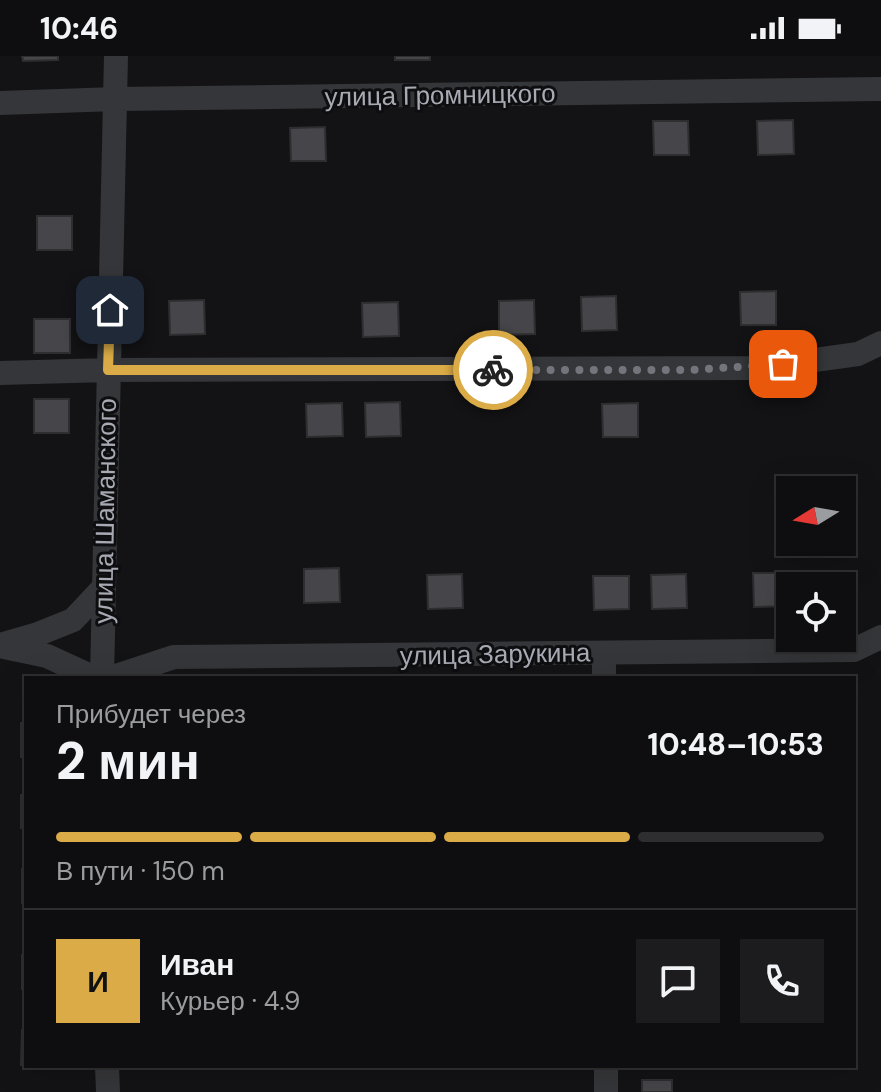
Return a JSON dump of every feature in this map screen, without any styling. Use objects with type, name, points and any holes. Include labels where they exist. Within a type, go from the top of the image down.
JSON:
[{"type":"street","name":"улица Шаманского","points":[[102,676],[116,56]]},
{"type":"street","name":"улица Громницкого","points":[[0,103],[881,89]]},
{"type":"street","points":[[0,373],[758,368],[858,354],[881,343]]},
{"type":"street","points":[[0,645],[73,620],[104,587]]},
{"type":"street","name":"улица Зарукина","points":[[116,676],[174,657],[854,650],[881,637]]},
{"type":"street","points":[[0,645],[47,656],[91,676]]},
{"type":"street","points":[[604,653],[604,676]]},
{"type":"street","points":[[107,1068],[108,1092]]},
{"type":"street","points":[[606,1068],[606,1092]]},
{"type":"building","points":[[22,56],[58,56],[58,60],[23,61]]},
{"type":"building","points":[[395,56],[430,56],[430,60],[395,60]]},
{"type":"building","points":[[793,120],[794,154],[758,155],[757,121]]},
{"type":"building","points":[[653,121],[688,121],[689,155],[654,155]]},
{"type":"building","points":[[325,127],[326,161],[291,161],[290,128]]},
{"type":"building","points":[[37,216],[72,216],[72,250],[37,250]]},
{"type":"building","points":[[776,291],[776,325],[741,325],[740,292]]},
{"type":"building","points":[[616,296],[617,330],[582,331],[581,297]]},
{"type":"building","points":[[204,300],[205,334],[170,335],[169,301]]},
{"type":"building","points":[[534,300],[535,334],[499,335],[499,301]]},
{"type":"building","points":[[398,302],[399,336],[363,337],[362,303]]},
{"type":"building","points":[[34,319],[70,319],[70,353],[34,353]]},
{"type":"building","points":[[34,399],[69,399],[69,433],[34,433]]},
{"type":"building","points":[[400,402],[401,436],[366,437],[365,403]]},
{"type":"building","points":[[342,403],[343,436],[307,437],[306,404]]},
{"type":"building","points":[[638,403],[638,437],[603,437],[602,404]]},
{"type":"building","points":[[339,568],[340,602],[304,603],[304,569]]},
{"type":"building","points":[[753,573],[776,573],[776,606],[754,607]]},
{"type":"building","points":[[462,574],[463,608],[428,609],[427,575]]},
{"type":"building","points":[[686,574],[687,608],[652,609],[651,575]]},
{"type":"building","points":[[593,576],[629,576],[629,609],[594,610]]},
{"type":"building","points":[[21,723],[24,723],[24,757],[21,757]]},
{"type":"building","points":[[21,795],[24,795],[24,828],[21,828]]},
{"type":"building","points":[[22,869],[24,869],[24,903]]},
{"type":"building","points":[[22,955],[24,955],[24,989]]},
{"type":"building","points":[[22,1030],[24,1065],[21,1065]]},
{"type":"building","points":[[642,1080],[672,1080],[672,1092],[642,1092]]},
{"type":"way so far","points":[[493,370],[689,370],[783,364]]},
{"type":"route","points":[[110,310],[108,370],[493,370]]}]
